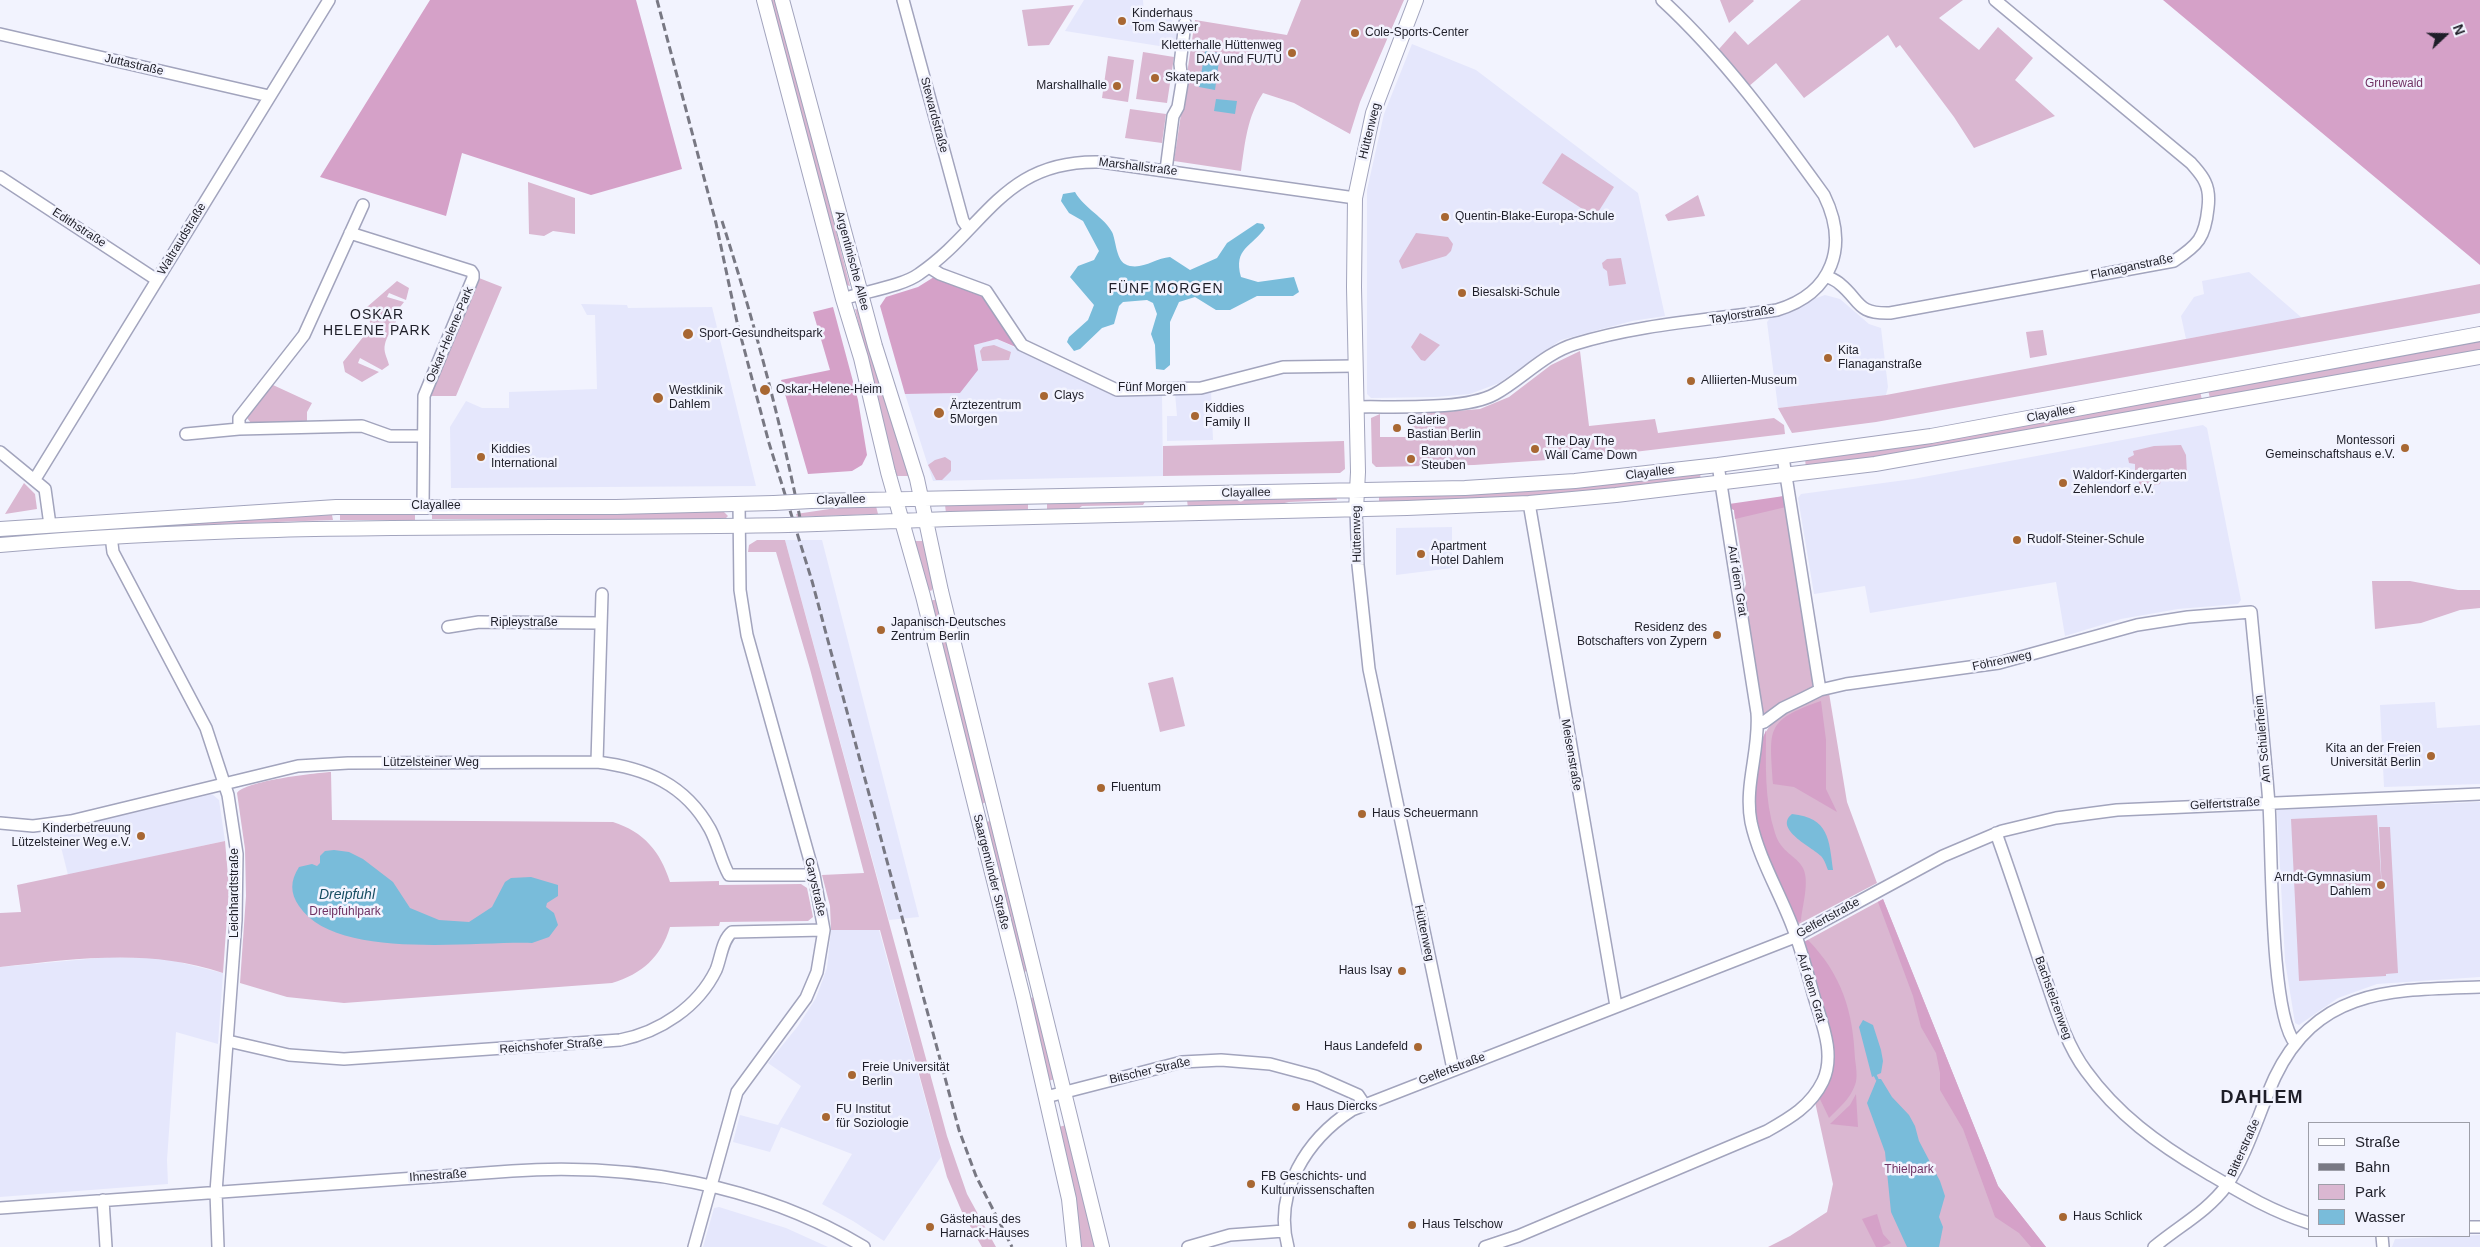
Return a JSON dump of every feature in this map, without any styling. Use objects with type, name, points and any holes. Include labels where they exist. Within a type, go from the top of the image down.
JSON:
[{"type":"main road","name":"Argentinische Allee","points":[[764,0],[843,299],[861,358],[896,499]]},
{"type":"main road","name":"Argentinische Allee","points":[[782,0],[860,293],[921,499],[925,521]]},
{"type":"main road","name":"Hüttenweg","points":[[1356,510],[1355,198],[1373,113],[1416,0]]},
{"type":"main road","name":"Clayallee","points":[[0,529],[336,507],[739,504],[1532,485],[1783,457],[1949,433],[2480,334]]},
{"type":"main road","name":"Clayallee","points":[[0,545],[190,531],[374,526],[739,526],[1356,510],[1529,503],[1721,484],[1987,446],[2480,357]]},
{"type":"main road","name":"Saargemünder Straße","points":[[896,499],[1046,1097],[1069,1199],[1074,1247]]},
{"type":"main road","name":"Saargemünder Straße","points":[[925,521],[1102,1247]]},
{"type":"street","name":"Waltraudstraße","points":[[35,479],[329,0]]},
{"type":"street","name":"Stewardstraße","points":[[903,0],[963,221],[968,228]]},
{"type":"street","name":"Taylorstraße","points":[[1356,407],[1451,404],[1473,401],[1492,395],[1567,347],[1604,336],[1787,307],[1809,294],[1826,276],[1833,262],[1837,237],[1834,221],[1824,195],[1760,109],[1709,49],[1662,0]]},
{"type":"street","name":"Flanaganstraße","points":[[1826,276],[1840,284],[1860,307],[1876,314],[1890,313],[2174,260],[2190,250],[2201,237],[2206,228],[2208,190],[2205,181],[2191,163],[1995,0]]},
{"type":"street","points":[[1166,170],[1173,116],[1178,107],[1182,82],[1180,64],[1185,22]]},
{"type":"street","name":"Juttastraße","points":[[0,34],[269,96]]},
{"type":"street","name":"Marshallstraße","points":[[843,299],[916,276],[940,259],[1004,193],[1030,177],[1062,166],[1096,162],[1166,170],[1355,198]]},
{"type":"street","name":"Edithstraße","points":[[0,177],[157,280]]},
{"type":"street","points":[[239,429],[239,418],[304,335],[363,205]]},
{"type":"street","name":"Oskar-Helene-Park","points":[[350,234],[471,271],[473,274],[424,396],[423,506]]},
{"type":"street","name":"Fünf Morgen","points":[[930,267],[940,274],[986,292],[1022,345],[1117,390],[1201,388],[1283,367],[1355,366]]},
{"type":"street","points":[[186,434],[239,429],[362,426],[390,436],[423,436]]},
{"type":"street","points":[[0,452],[35,479],[46,493],[50,525]]},
{"type":"street","points":[[1783,457],[1820,690]]},
{"type":"street","name":"Auf dem Grat","points":[[1485,1247],[1518,1236],[1767,1131],[1804,1108],[1823,1081],[1828,1052],[1826,1035],[1796,936],[1755,838],[1749,809],[1749,779],[1758,724],[1718,465]]},
{"type":"street","name":"Meisenstraße","points":[[1529,503],[1616,1006]]},
{"type":"street","name":"Garystraße","points":[[694,1247],[712,1187],[722,1140],[737,1092],[745,1079],[790,1023],[806,998],[817,972],[824,930],[814,876],[747,635],[740,590],[739,504]]},
{"type":"street","name":"Hüttenweg","points":[[1356,510],[1358,565],[1369,669],[1453,1069]]},
{"type":"street","name":"Leichhardtstraße","points":[[111,536],[113,552],[200,716],[224,782],[237,854],[236,920],[216,1192],[218,1247]]},
{"type":"street","points":[[597,762],[602,594]]},
{"type":"street","name":"Föhrenweg","points":[[1758,724],[1764,722],[1783,708],[1820,690],[1868,680],[1950,671],[1999,663],[2137,624],[2188,617],[2251,612]]},
{"type":"street","name":"Am Schülerheim","points":[[2251,612],[2268,802],[2277,967],[2290,1037],[2295,1043]]},
{"type":"street","name":"Ripleystraße","points":[[448,627],[479,622],[600,624]]},
{"type":"street","name":"Lützelsteiner Weg","points":[[0,823],[33,826],[71,820],[224,782],[298,766],[334,763],[597,762],[624,765],[645,772],[681,792],[710,828],[730,875],[814,876]]},
{"type":"street","name":"Gelfertstraße","points":[[1288,1247],[1284,1231],[1290,1186],[1304,1156],[1328,1127],[1352,1110],[1796,936],[1943,856],[1996,833],[2085,813],[2268,802],[2480,794]]},
{"type":"street","name":"Bachstelzenweg","points":[[1996,833],[2052,997],[2067,1037],[2084,1069],[2112,1103],[2145,1133],[2261,1205],[2308,1222]]},
{"type":"street","name":"Reichshofer Straße","points":[[228,1041],[288,1055],[344,1059],[620,1040],[658,1028],[684,1010],[701,993],[715,972],[726,941],[732,932],[824,930]]},
{"type":"street","name":"Bitterstraße","points":[[2154,1247],[2204,1211],[2216,1200],[2227,1185],[2276,1076],[2295,1043],[2306,1030],[2335,1010],[2367,997],[2402,990],[2480,987]]},
{"type":"street","name":"Bitscher Straße","points":[[1046,1097],[1182,1062],[1221,1060],[1270,1064],[1315,1076],[1353,1092],[1364,1104]]},
{"type":"street","name":"Ihnestraße","points":[[0,1208],[544,1169],[590,1170],[649,1174],[712,1187],[763,1201],[815,1221],[864,1247]]},
{"type":"street","points":[[103,1200],[106,1247]]},
{"type":"street","points":[[1188,1247],[1230,1236],[1284,1231]]},
{"type":"shaded area","name":"Kinderhaus Tom Sawyer","points":[[1084,0],[1143,0],[1144,14],[1173,13],[1172,28],[1180,37],[1178,49],[1065,31]]},
{"type":"shaded area","points":[[1412,44],[1476,70],[1638,193],[1665,316],[1632,321],[1561,340],[1499,383],[1470,394],[1436,397],[1371,398],[1367,394],[1367,190],[1384,114]]},
{"type":"shaded area","points":[[2249,272],[2302,318],[2186,339],[2181,316],[2194,297],[2204,294],[2202,281]]},
{"type":"shaded area","name":"Kita Flanaganstraße","points":[[1825,295],[1840,299],[1869,324],[1881,328],[1888,387],[1886,395],[1778,408],[1767,322],[1772,316],[1792,310]]},
{"type":"shaded area","points":[[581,304],[627,305],[628,308],[712,307],[756,486],[451,488],[450,427],[466,401],[482,408],[509,408],[509,392],[597,389],[595,315],[587,315]]},
{"type":"shaded area","points":[[997,339],[1116,395],[1162,394],[1163,476],[933,481],[905,394],[960,393],[973,345]]},
{"type":"shaded area","name":"Kiddies Family II","points":[[1211,390],[1213,440],[1167,441],[1167,416],[1177,416],[1175,393]]},
{"type":"shaded area","name":"Rudolf-Steiner-Schule","points":[[2203,425],[2207,428],[2241,600],[2238,604],[2178,609],[2121,619],[2065,636],[2056,582],[1870,613],[1865,586],[1814,594],[1798,498],[1801,494],[1913,479]]},
{"type":"shaded area","points":[[1452,527],[1452,568],[1396,575],[1396,528]]},
{"type":"shaded area","points":[[785,540],[822,540],[919,917],[889,920]]},
{"type":"shaded area","name":"Kita an der Freien Universität Berlin","points":[[2435,702],[2437,728],[2480,725],[2480,784],[2384,787],[2380,705]]},
{"type":"shaded area","name":"Kinderbetreuung Lützelsteiner Weg e.V.","points":[[212,794],[219,800],[225,841],[68,875],[57,831]]},
{"type":"shaded area","name":"Arndt-Gymnasium Dahlem","points":[[2480,802],[2480,977],[2377,984],[2338,998],[2299,1025],[2295,1023],[2285,961],[2277,810]]},
{"type":"shaded area","name":"Freie Universität Berlin","points":[[831,930],[879,930],[941,1157],[884,1241],[822,1204],[852,1154],[781,1127],[770,1152],[733,1142],[740,1115],[778,1125],[801,1086],[768,1063],[798,1026],[816,998],[827,968]]},
{"type":"shaded area","points":[[109,957],[163,958],[223,973],[218,1044],[176,1032],[167,1160],[168,1184],[0,1197],[0,967]]},
{"type":"shaded area","points":[[719,1207],[786,1228],[828,1247],[703,1247],[714,1208]]},
{"type":"shaded area","points":[[2480,1235],[2480,1247],[2392,1247],[2395,1239],[2470,1237]]},
{"type":"green space","points":[[430,0],[636,0],[682,169],[591,195],[462,153],[446,216],[320,177]]},
{"type":"green space","points":[[770,0],[777,0],[850,286],[846,285]]},
{"type":"green space","points":[[1301,0],[1404,0],[1360,102],[1350,134],[1294,103],[1263,93],[1250,121],[1241,171],[1174,161],[1195,20],[1287,35]]},
{"type":"green space","points":[[1720,0],[1753,0],[1754,1],[1729,23]]},
{"type":"green space","points":[[1801,0],[1963,0],[1939,18],[1979,50],[1998,27],[2033,58],[2015,80],[2055,116],[1974,148],[1954,117],[1900,45],[1896,48],[1888,35],[1804,98],[1776,63],[1748,87],[1719,49],[1735,31],[1748,45]]},
{"type":"green space","name":"Grunewald","points":[[2163,0],[2480,0],[2480,265]]},
{"type":"green space","points":[[1074,5],[1049,45],[1028,46],[1022,10]]},
{"type":"green space","name":"Skatepark","points":[[1143,52],[1174,57],[1167,103],[1136,99]]},
{"type":"green space","name":"Marshallhalle","points":[[1108,56],[1134,60],[1128,102],[1102,98]]},
{"type":"green space","points":[[1130,109],[1166,114],[1162,143],[1125,138]]},
{"type":"green space","points":[[1562,153],[1614,187],[1595,217],[1542,183]]},
{"type":"green space","points":[[528,182],[575,198],[575,234],[553,231],[544,236],[529,234]]},
{"type":"green space","points":[[1698,195],[1705,216],[1668,221],[1665,215]]},
{"type":"green space","points":[[1416,233],[1448,237],[1453,244],[1451,251],[1446,256],[1402,269],[1399,261]]},
{"type":"green space","points":[[1621,258],[1626,284],[1609,286],[1607,271],[1603,268],[1602,263],[1607,259]]},
{"type":"green space","points":[[934,277],[980,294],[1018,348],[997,339],[974,345],[978,370],[960,393],[905,394],[880,306],[886,297],[918,287]]},
{"type":"green space","points":[[479,278],[502,287],[456,396],[427,396]]},
{"type":"green space","points":[[397,281],[409,288],[406,300],[389,293],[387,297],[404,302],[397,311],[395,324],[385,344],[389,365],[382,370],[360,358],[358,363],[379,372],[362,382],[345,372],[343,362],[368,331],[385,338],[387,333],[377,328],[375,330],[371,328],[367,307]]},
{"type":"green space","points":[[2480,284],[2480,313],[1876,422],[1792,433],[1778,408],[1886,395]]},
{"type":"green space","points":[[833,307],[858,400],[867,455],[862,465],[852,471],[808,474],[781,380],[830,370],[813,312]]},
{"type":"green space","points":[[855,309],[859,310],[873,364],[909,476],[895,476]]},
{"type":"green space","points":[[2043,330],[2047,355],[2030,358],[2026,332]]},
{"type":"green space","points":[[1420,333],[1440,345],[1425,361],[1421,360],[1411,347]]},
{"type":"green space","points":[[2480,340],[2480,350],[2210,399],[2208,389]]},
{"type":"green space","points":[[994,345],[1011,352],[1009,360],[982,361],[980,351],[983,347]]},
{"type":"green space","points":[[1580,351],[1589,426],[1655,419],[1658,433],[1774,418],[1784,425],[1785,434],[1592,457],[1474,465],[1376,467],[1372,463],[1371,418],[1380,414],[1380,437],[1412,437],[1412,418],[1419,414],[1480,409],[1509,397],[1551,365]]},
{"type":"green space","points":[[273,385],[312,403],[307,412],[307,421],[251,423],[247,418],[249,414]]},
{"type":"green space","points":[[2200,391],[2202,400],[2004,437],[1806,468],[1805,459]]},
{"type":"green space","points":[[1344,441],[1345,469],[1340,473],[1163,476],[1163,446]]},
{"type":"green space","points":[[2181,445],[2186,455],[2187,475],[2161,479],[2160,484],[2141,488],[2135,471],[2135,464],[2129,463],[2128,458],[2134,455],[2133,451],[2154,446]]},
{"type":"green space","points":[[945,457],[951,461],[951,471],[942,480],[936,480],[928,465],[935,460]]},
{"type":"green space","points":[[1700,472],[1701,482],[1621,491],[1379,504],[1379,494]]},
{"type":"green space","points":[[24,483],[35,494],[37,509],[5,514]]},
{"type":"green space","points":[[1336,496],[1337,500],[1289,502],[1272,506],[1188,508],[1187,500]]},
{"type":"green space","points":[[1784,496],[1814,688],[1762,716],[1744,591],[1746,584],[1734,510],[1730,508]]},
{"type":"green space","points":[[1784,496],[1786,507],[1735,519],[1734,510],[1730,508],[1729,504]]},
{"type":"green space","points":[[1146,500],[1143,505],[1082,506],[1077,510],[1047,511],[1047,503]]},
{"type":"green space","points":[[1028,503],[1028,511],[946,513],[945,505]]},
{"type":"green space","points":[[876,506],[878,514],[797,517],[796,514],[843,507]]},
{"type":"green space","points":[[724,512],[728,516],[725,519],[432,519],[432,514]]},
{"type":"green space","points":[[415,514],[415,520],[340,520],[340,515]]},
{"type":"green space","points":[[332,515],[333,520],[220,524],[72,535],[72,529],[218,519]]},
{"type":"green space","points":[[757,540],[785,540],[947,1136],[967,1194],[996,1247],[982,1247],[962,1212],[947,1177],[880,930],[831,930],[830,906],[822,875],[864,873],[810,669],[776,552],[748,552],[749,545]]},
{"type":"green space","points":[[915,541],[923,541],[934,587],[931,591],[926,588]]},
{"type":"green space","points":[[2372,581],[2410,581],[2458,590],[2480,590],[2480,608],[2460,610],[2421,623],[2375,629]]},
{"type":"green space","points":[[937,600],[986,802],[982,804],[931,601]]},
{"type":"green space","points":[[1173,677],[1185,726],[1160,732],[1148,683]]},
{"type":"green space","points":[[1829,693],[1847,802],[1877,883],[1797,925],[1762,841],[1763,737],[1768,728],[1783,714],[1801,704]]},
{"type":"green space","points":[[1821,701],[1826,740],[1826,789],[1837,812],[1794,787],[1773,784],[1771,751],[1774,729],[1789,715]]},
{"type":"green space","points":[[1766,730],[1766,782],[1771,820],[1778,840],[1803,868],[1806,880],[1801,921],[1796,923],[1762,841],[1754,806],[1757,756]]},
{"type":"green space","name":"Dreipfuhlpark","points":[[331,772],[332,820],[613,822],[634,831],[649,844],[661,861],[670,882],[719,881],[719,885],[801,884],[807,888],[813,917],[808,921],[720,922],[719,926],[670,927],[656,956],[649,963],[632,975],[612,983],[344,1003],[287,997],[240,983],[246,896],[245,849],[237,793],[266,781]]},
{"type":"green space","points":[[2377,815],[2382,892],[2379,827],[2390,827],[2398,973],[2386,974],[2386,976],[2299,981],[2291,819]]},
{"type":"green space","points":[[991,821],[1028,969],[1024,973],[985,822]]},
{"type":"green space","points":[[225,841],[229,888],[223,973],[168,960],[140,958],[84,959],[0,967],[0,913],[21,912],[17,885]]},
{"type":"green space","name":"Thielpark","points":[[1883,899],[1998,1186],[2046,1247],[1768,1247],[1790,1236],[1827,1212],[1833,1184],[1815,1102],[1829,1080],[1832,1045],[1819,991],[1802,943]]},
{"type":"green space","points":[[1883,899],[1998,1186],[2046,1247],[2031,1247],[2019,1233],[1995,1217],[1963,1129],[1940,1090],[1940,1073],[1936,1053],[1921,1027],[1913,996],[1878,902]]},
{"type":"green space","points":[[1808,940],[1820,953],[1837,980],[1844,995],[1852,1025],[1856,1072],[1855,1085],[1847,1099],[1829,1118],[1819,1097],[1830,1073],[1832,1061],[1831,1039],[1802,943]]},
{"type":"green space","points":[[1034,997],[1055,1079],[1048,1081],[1027,999]]},
{"type":"green space","points":[[1856,1094],[1858,1127],[1830,1124],[1850,1105]]},
{"type":"green space","points":[[1066,1125],[1096,1247],[1080,1247],[1059,1127]]},
{"type":"green space","points":[[1877,1214],[1883,1234],[1891,1243],[1882,1247],[1876,1247],[1862,1219]]},
{"type":"water","points":[[1205,51],[1220,53],[1215,90],[1199,87]]},
{"type":"water","points":[[1216,99],[1237,101],[1235,114],[1214,111]]},
{"type":"water","points":[[1075,192],[1109,227],[1122,262],[1131,266],[1142,266],[1170,257],[1190,270],[1217,258],[1227,243],[1257,223],[1263,224],[1265,228],[1242,254],[1239,267],[1241,277],[1258,282],[1294,277],[1299,292],[1293,296],[1257,296],[1230,310],[1216,310],[1195,297],[1179,302],[1170,322],[1170,365],[1164,370],[1156,369],[1155,345],[1151,334],[1157,314],[1153,303],[1147,300],[1123,302],[1119,306],[1114,324],[1102,328],[1080,349],[1074,351],[1067,342],[1069,337],[1088,320],[1094,305],[1070,277],[1078,266],[1094,260],[1099,251],[1083,221],[1069,213],[1061,201],[1063,194]]},
{"type":"water","points":[[1792,814],[1804,816],[1820,825],[1828,840],[1833,870],[1828,870],[1821,856],[1790,832],[1787,820]]},
{"type":"water","name":"Dreipfuhl","points":[[325,851],[349,852],[363,859],[393,882],[410,908],[439,920],[469,922],[492,907],[505,882],[511,878],[531,877],[558,885],[558,896],[547,903],[546,907],[554,913],[558,925],[549,937],[532,943],[407,944],[373,941],[342,935],[317,923],[299,906],[292,887],[299,867],[312,864],[317,866],[320,863],[320,856]]},
{"type":"water","points":[[1863,1020],[1873,1025],[1883,1061],[1881,1073],[1872,1077],[1859,1027]]},
{"type":"water","points":[[1877,1079],[1881,1079],[1892,1097],[1909,1115],[1915,1126],[1919,1141],[1940,1181],[1945,1196],[1939,1217],[1943,1227],[1939,1247],[1907,1247],[1891,1212],[1885,1152],[1867,1103]]},
{"type":"waterway","points":[[1875,1075],[1877,1079]]},
{"type":"railway","points":[[657,0],[716,223],[737,322],[769,443],[812,581],[959,1130],[976,1176],[1012,1247]]},
{"type":"railway","points":[[722,221],[746,298],[767,376],[803,533]]},
{"type":"place","name":"Kinderhaus Tom Sawyer","points":[[1122,21]]},
{"type":"place","name":"Cole-Sports-Center","points":[[1355,33]]},
{"type":"place","name":"Kletterhalle Hüttenweg DAV und FU/TU","points":[[1292,53]]},
{"type":"place","name":"Skatepark","points":[[1155,78]]},
{"type":"place","name":"Marshallhalle","points":[[1117,86]]},
{"type":"place","name":"Quentin-Blake-Europa-Schule","points":[[1445,217]]},
{"type":"place","name":"Biesalski-Schule","points":[[1462,293]]},
{"type":"place","name":"Sport-Gesundheitspark","points":[[688,334]]},
{"type":"place","name":"Kita Flanaganstraße","points":[[1828,358]]},
{"type":"place","name":"Alliierten-Museum","points":[[1691,381]]},
{"type":"place","name":"Oskar-Helene-Heim","points":[[765,390]]},
{"type":"place","name":"Clays","points":[[1044,396]]},
{"type":"place","name":"Westklinik Dahlem","points":[[658,398]]},
{"type":"place","name":"Ärztezentrum 5Morgen","points":[[939,413]]},
{"type":"place","name":"Kiddies Family II","points":[[1195,416]]},
{"type":"place","name":"Galerie Bastian Berlin","points":[[1397,428]]},
{"type":"place","name":"Montessori Gemeinschaftshaus e.V.","points":[[2405,448]]},
{"type":"place","name":"The Day The Wall Came Down","points":[[1535,449]]},
{"type":"place","name":"Kiddies International","points":[[481,457]]},
{"type":"place","name":"Baron von Steuben","points":[[1411,459]]},
{"type":"place","name":"Waldorf-Kindergarten Zehlendorf e.V.","points":[[2063,483]]},
{"type":"place","name":"Rudolf-Steiner-Schule","points":[[2017,540]]},
{"type":"place","name":"Apartment Hotel Dahlem","points":[[1421,554]]},
{"type":"place","name":"Japanisch-Deutsches Zentrum Berlin","points":[[881,630]]},
{"type":"place","name":"Residenz des Botschafters von Zypern","points":[[1717,635]]},
{"type":"place","name":"Kita an der Freien Universität Berlin","points":[[2431,756]]},
{"type":"place","name":"Fluentum","points":[[1101,788]]},
{"type":"place","name":"Haus Scheuermann","points":[[1362,814]]},
{"type":"place","name":"Kinderbetreuung Lützelsteiner Weg e.V.","points":[[141,836]]},
{"type":"place","name":"Arndt-Gymnasium Dahlem","points":[[2381,885]]},
{"type":"place","name":"Haus Isay","points":[[1402,971]]},
{"type":"place","name":"Haus Landefeld","points":[[1418,1047]]},
{"type":"place","name":"Freie Universität Berlin","points":[[852,1075]]},
{"type":"place","name":"Haus Diercks","points":[[1296,1107]]},
{"type":"place","name":"FU Institut für Soziologie","points":[[826,1117]]},
{"type":"place","name":"FB Geschichts- und Kulturwissenschaften","points":[[1251,1184]]},
{"type":"place","name":"Haus Schlick","points":[[2063,1217]]},
{"type":"place","name":"Haus Telschow","points":[[1412,1225]]},
{"type":"place","name":"Gästehaus des Harnack-Hauses","points":[[930,1227]]},
{"type":"district","name":"FÜNF MORGEN","points":[[1166,289]]},
{"type":"district","name":"OSKAR HELENE PARK","points":[[377,324]]},
{"type":"district","name":"DAHLEM","points":[[2262,1098]]}]
